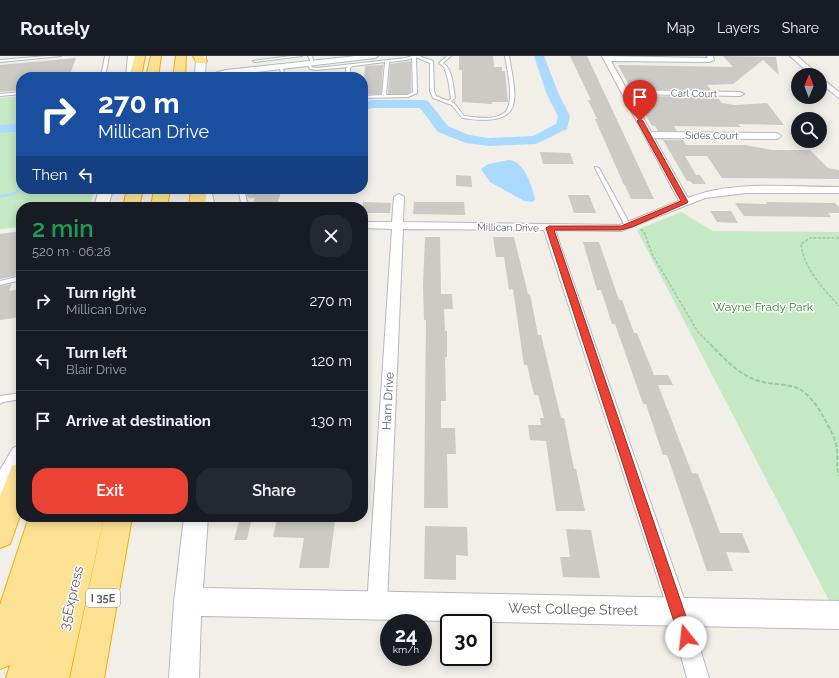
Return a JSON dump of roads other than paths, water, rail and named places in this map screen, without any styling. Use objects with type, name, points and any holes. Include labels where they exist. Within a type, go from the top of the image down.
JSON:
[{"type":"highway","points":[[136,72],[140,56]]},
{"type":"highway","points":[[153,72],[156,56]]},
{"type":"highway","points":[[179,72],[181,56]]},
{"type":"highway","points":[[0,534],[16,488]]},
{"type":"highway","points":[[0,653],[41,522]]},
{"type":"highway","points":[[24,678],[64,522]]},
{"type":"highway","name":"35Express","points":[[52,678],[89,522]]},
{"type":"highway","name":"I 35E","points":[[87,678],[117,522]]},
{"type":"street","points":[[131,72],[133,56]]},
{"type":"street","points":[[201,66],[226,72],[281,66],[311,60],[351,62],[376,56]]},
{"type":"street","points":[[793,56],[807,68]]},
{"type":"street","points":[[685,202],[647,135],[606,57],[708,58]]},
{"type":"street","points":[[827,85],[839,96]]},
{"type":"street","name":"Carl Court","points":[[625,92],[740,94]]},
{"type":"street","name":"Sides Court","points":[[647,135],[777,136]]},
{"type":"street","name":"Millican Drive","points":[[368,225],[610,229],[632,225],[703,195],[725,192],[839,190]]},
{"type":"street","name":"Harn Drive","points":[[378,605],[399,197]]},
{"type":"street","points":[[549,228],[678,610],[698,678]]},
{"type":"street","points":[[0,493],[16,464]]},
{"type":"street","points":[[184,678],[188,602],[196,522]]},
{"type":"street","name":"West College Street","points":[[188,602],[678,610],[839,615]]},
{"type":"lane","points":[[0,61],[59,56]]},
{"type":"lane","points":[[104,72],[107,56]]},
{"type":"lane","points":[[254,56],[257,68]]},
{"type":"lane","points":[[255,61],[300,56]]},
{"type":"lane","points":[[348,72],[351,62],[387,61],[415,56],[446,66],[450,79],[452,98],[450,102]]},
{"type":"lane","points":[[368,97],[408,96],[415,92],[415,56]]},
{"type":"lane","points":[[441,64],[449,56]]},
{"type":"lane","points":[[432,62],[432,91],[434,97],[453,104],[462,117],[494,118],[502,117],[508,113],[513,102],[507,56]]},
{"type":"lane","points":[[384,97],[387,61]]},
{"type":"lane","points":[[281,66],[282,72]]},
{"type":"lane","points":[[0,95],[16,93]]},
{"type":"lane","points":[[597,168],[632,225]]},
{"type":"lane","points":[[0,283],[16,279]]},
{"type":"lane","points":[[0,400],[16,397]]},
{"type":"water","points":[[509,160],[514,161],[523,169],[532,188],[535,199],[533,202],[524,201],[490,182],[481,169],[488,164]]},
{"type":"waterway","points":[[368,105],[424,104],[443,129],[466,139],[489,142],[536,140],[562,126],[564,116],[553,95],[539,56]]},
{"type":"waterway","points":[[0,129],[16,127]]},
{"type":"waterway","points":[[0,196],[10,195],[16,192]]},
{"type":"park label","name":"Wayne Frady Park","points":[[763,307]]}]
